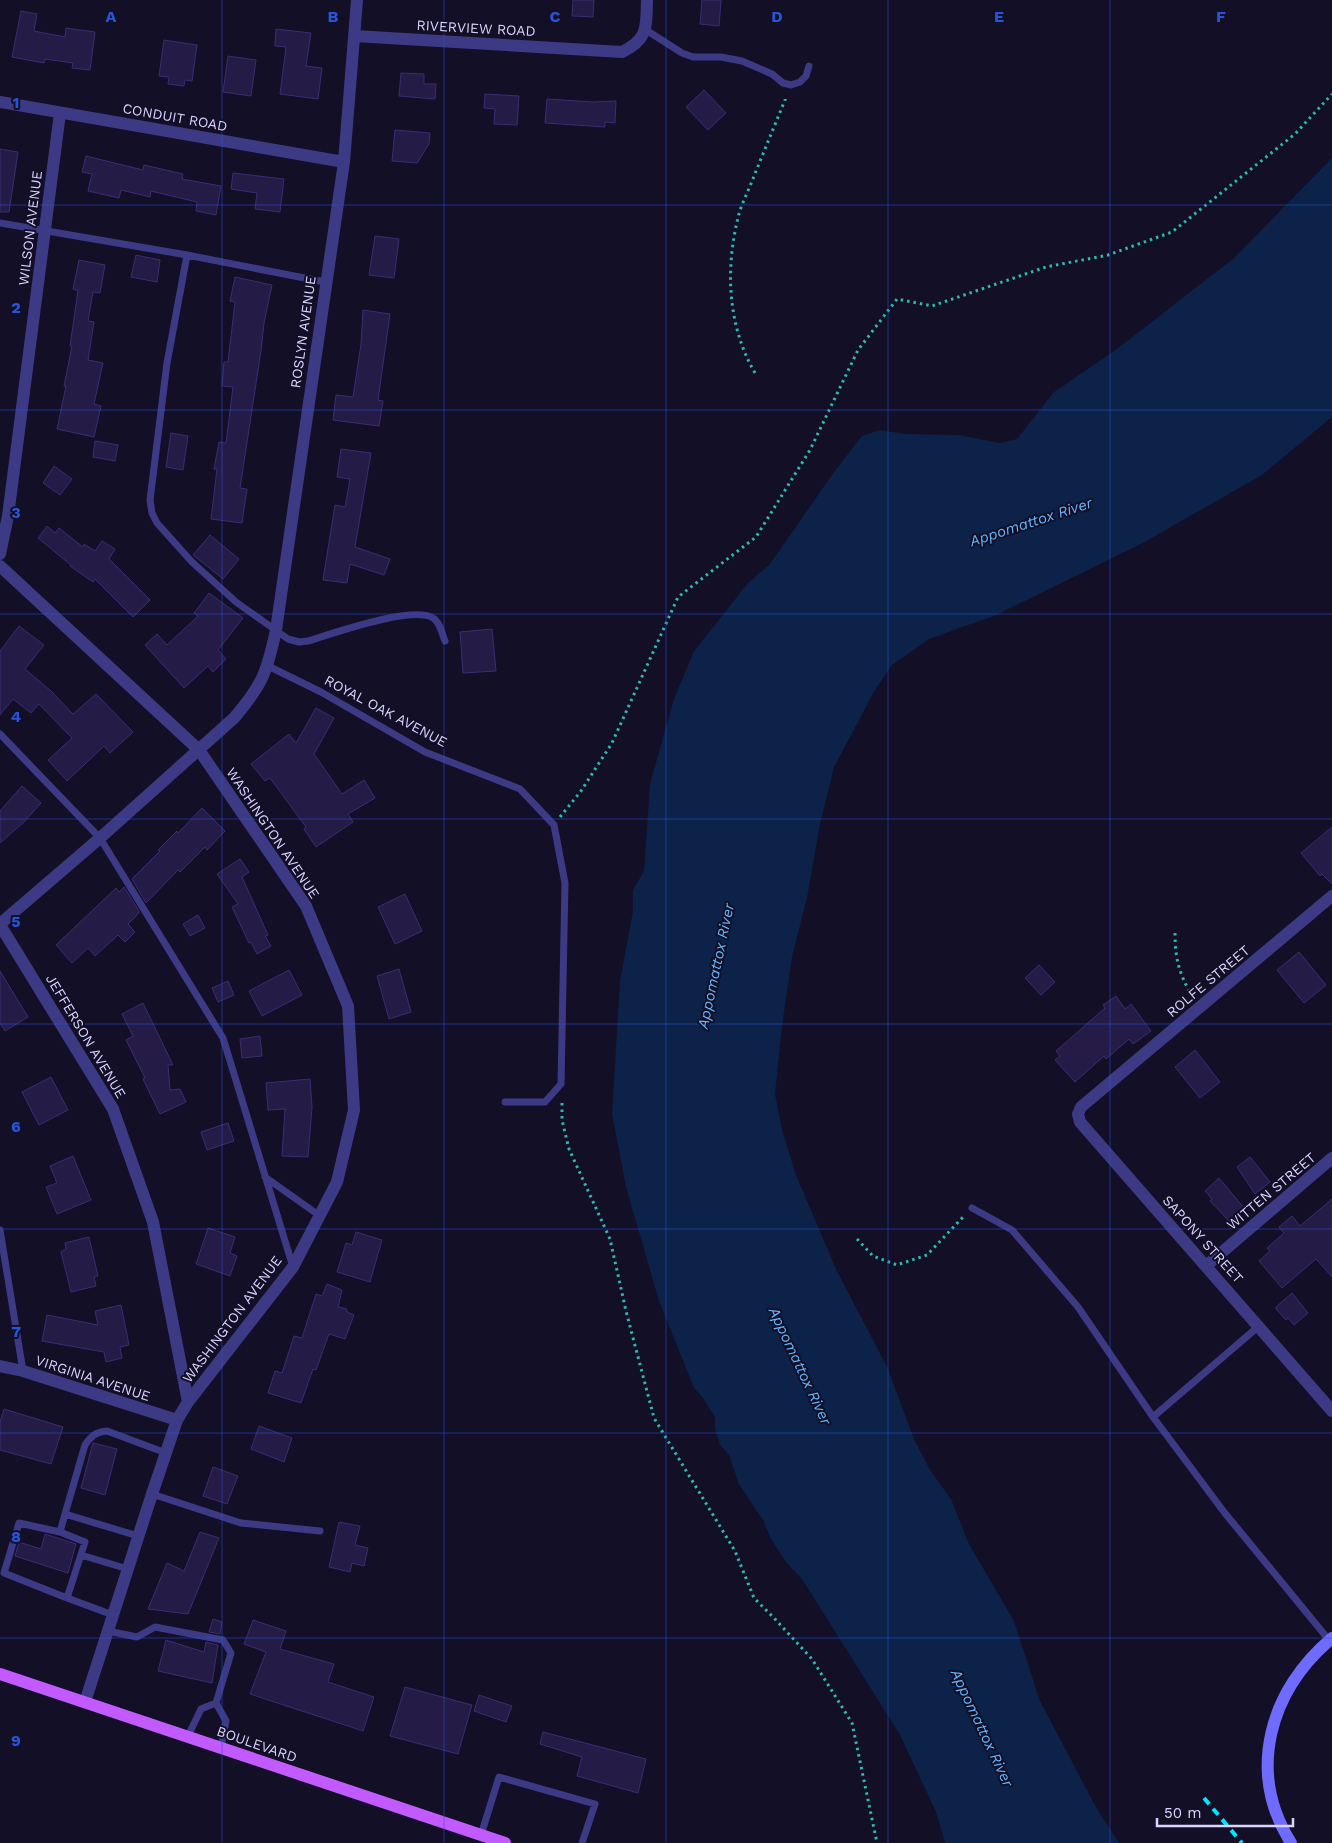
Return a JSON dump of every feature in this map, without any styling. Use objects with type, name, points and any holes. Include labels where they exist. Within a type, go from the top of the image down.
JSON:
[{"type":"main road","name":"BOULEVARD","points":[[0,1674],[505,1843]]},
{"type":"street","name":"ROSLYN AVENUE","points":[[268,666],[276,630],[325,282],[344,162],[357,0]]},
{"type":"street","points":[[646,30],[648,0]]},
{"type":"street","name":"RIVERVIEW ROAD","points":[[355,36],[622,52],[631,48],[646,30]]},
{"type":"street","name":"CONDUIT ROAD","points":[[0,102],[344,162]]},
{"type":"street","name":"WILSON AVENUE","points":[[0,554],[8,516],[60,113]]},
{"type":"street","name":"WASHINGTON AVENUE","points":[[0,566],[198,750],[306,906],[348,1006],[354,1110],[337,1182],[293,1267],[188,1402],[177,1420],[85,1702]]},
{"type":"street","points":[[0,924],[100,838],[234,718],[261,682],[268,666]]},
{"type":"street","name":"ROLFE STREET","points":[[1104,1088],[1332,896]]},
{"type":"street","name":"JEFFERSON AVENUE","points":[[0,924],[113,1109],[152,1222],[188,1402]]},
{"type":"street","name":"SAPONY STREET","points":[[1104,1088],[1081,1107],[1078,1114],[1080,1122],[1332,1411]]},
{"type":"street","name":"WITTEN STREET","points":[[1206,1266],[1332,1158]]},
{"type":"street","name":"VIRGINIA AVENUE","points":[[0,1366],[22,1371],[177,1420]]},
{"type":"street","points":[[1291,1843],[1274,1810],[1268,1786],[1267,1761],[1270,1736],[1277,1711],[1288,1689],[1306,1664],[1331,1639]]},
{"type":"lane","points":[[646,30],[682,53],[693,56],[721,57],[742,62],[772,74],[783,83],[791,85],[800,82],[806,76],[809,66]]},
{"type":"lane","points":[[0,223],[187,255],[325,282]]},
{"type":"lane","points":[[187,255],[167,363],[150,500],[152,513],[157,523],[192,562],[236,602],[288,640],[299,642],[384,619],[409,615],[427,615],[435,619],[445,642]]},
{"type":"lane","name":"ROYAL OAK AVENUE","points":[[268,666],[321,692],[425,752],[520,789],[554,825]]},
{"type":"lane","points":[[0,734],[100,838],[223,1038],[293,1267]]},
{"type":"lane","points":[[505,1102],[545,1102],[561,1084],[565,883],[554,825]]},
{"type":"lane","points":[[265,1176],[320,1216]]},
{"type":"lane","points":[[972,1208],[1012,1230],[1078,1307],[1153,1417],[1224,1512],[1331,1639]]},
{"type":"lane","points":[[0,1230],[22,1371]]},
{"type":"lane","points":[[1153,1417],[1259,1326]]},
{"type":"lane","points":[[60,1532],[85,1445],[92,1436],[107,1431],[166,1453]]},
{"type":"lane","points":[[152,1494],[241,1523],[320,1531]]},
{"type":"lane","points":[[66,1514],[138,1536]]},
{"type":"lane","points":[[67,1598],[85,1542],[60,1532],[19,1523],[4,1573],[67,1598],[113,1615]]},
{"type":"lane","points":[[80,1555],[128,1569]]},
{"type":"lane","points":[[108,1631],[137,1637],[155,1627],[223,1640],[230,1653],[216,1703],[226,1721],[221,1747]]},
{"type":"lane","points":[[188,1736],[201,1709],[216,1703]]},
{"type":"lane","points":[[481,1835],[499,1777],[595,1804],[582,1843]]},
{"type":"path","points":[[755,373],[747,360],[738,337],[732,313],[732,244],[738,216],[791,85]]},
{"type":"path","points":[[554,825],[580,791],[612,742],[678,597],[756,537],[810,450],[858,350],[897,299],[932,306],[1046,267],[1108,255],[1172,232],[1295,134],[1332,94]]},
{"type":"path","points":[[1175,933],[1175,951],[1180,973],[1198,1010]]},
{"type":"path","points":[[561,1084],[562,1120],[569,1149],[610,1239],[626,1311],[654,1418],[735,1551],[754,1598],[812,1659],[852,1723],[877,1843]]},
{"type":"path","points":[[857,1238],[873,1256],[897,1265],[927,1255],[972,1208]]},
{"type":"water","name":"Appomattox River","points":[[1332,158],[1332,417],[1262,475],[1141,544],[996,615],[929,639],[892,665],[875,690],[834,767],[820,824],[807,898],[792,957],[782,1026],[775,1094],[782,1130],[796,1175],[836,1269],[887,1367],[914,1439],[930,1470],[951,1499],[969,1544],[1014,1621],[1040,1701],[1097,1809],[1119,1843],[945,1843],[936,1812],[900,1735],[802,1579],[786,1562],[771,1539],[763,1520],[739,1484],[729,1455],[720,1445],[715,1429],[715,1417],[694,1388],[659,1301],[626,1187],[612,1114],[620,981],[633,911],[633,890],[644,871],[650,784],[674,699],[694,651],[748,583],[770,564],[834,472],[862,436],[880,430],[905,434],[959,435],[1000,443],[1017,439],[1054,392],[1117,349],[1234,258]]},
{"type":"building","points":[[573,0],[594,0],[593,17],[572,16]]},
{"type":"building","points":[[702,0],[721,0],[719,26],[700,24]]},
{"type":"building","points":[[21,11],[37,14],[34,31],[65,37],[66,28],[95,32],[90,70],[72,68],[73,63],[45,59],[44,63],[12,57]]},
{"type":"building","points":[[276,29],[311,33],[306,66],[322,68],[318,99],[280,94],[286,47],[275,46]]},
{"type":"building","points":[[164,40],[197,45],[192,81],[185,80],[184,86],[168,84],[169,77],[159,76]]},
{"type":"building","points":[[228,56],[256,60],[251,96],[223,92]]},
{"type":"building","points":[[401,73],[424,74],[424,84],[436,84],[435,99],[399,96]]},
{"type":"building","points":[[704,90],[726,113],[708,130],[686,107]]},
{"type":"building","points":[[485,94],[519,96],[517,125],[494,124],[495,109],[484,108]]},
{"type":"building","points":[[547,99],[593,102],[616,101],[615,123],[605,122],[605,127],[545,123]]},
{"type":"building","points":[[395,130],[430,133],[429,144],[417,163],[392,161]]},
{"type":"building","points":[[0,149],[18,152],[9,212],[0,212]]},
{"type":"building","points":[[86,156],[143,170],[144,165],[183,174],[182,179],[221,186],[216,215],[196,211],[197,202],[151,191],[150,197],[121,190],[119,198],[88,191],[92,174],[82,172]]},
{"type":"building","points":[[233,173],[284,179],[280,212],[255,209],[257,193],[231,189]]},
{"type":"building","points":[[375,236],[399,239],[394,278],[369,275]]},
{"type":"building","points":[[136,255],[160,260],[157,282],[131,277]]},
{"type":"building","points":[[79,260],[105,265],[100,293],[93,292],[88,321],[94,322],[88,360],[103,363],[94,404],[101,406],[94,437],[57,429],[72,346],[70,346],[78,291],[73,289]]},
{"type":"building","points":[[235,277],[272,285],[264,323],[240,488],[247,489],[242,523],[211,519],[217,469],[214,469],[219,442],[226,443],[233,387],[222,386],[224,362],[228,362],[235,302],[230,301]]},
{"type":"building","points":[[363,310],[390,314],[378,400],[383,401],[379,426],[333,420],[336,395],[353,397],[361,344]]},
{"type":"building","points":[[171,433],[188,436],[183,470],[166,467]]},
{"type":"building","points":[[95,441],[118,445],[115,461],[93,457]]},
{"type":"building","points":[[341,449],[371,453],[355,547],[390,559],[384,575],[350,564],[347,583],[323,580],[335,505],[345,507],[350,479],[337,477]]},
{"type":"building","points":[[54,466],[72,479],[60,495],[43,483]]},
{"type":"building","points":[[47,526],[55,533],[59,528],[83,547],[84,544],[95,551],[102,541],[115,549],[109,559],[150,600],[133,617],[95,579],[93,582],[70,566],[38,538]]},
{"type":"building","points":[[210,535],[239,559],[223,579],[193,555]]},
{"type":"building","points":[[209,593],[243,618],[218,650],[226,659],[213,672],[208,666],[184,688],[145,645],[157,634],[167,645],[198,616],[194,613]]},
{"type":"building","points":[[19,626],[44,645],[25,669],[52,692],[73,714],[96,694],[133,732],[110,753],[104,746],[67,781],[48,760],[72,738],[39,704],[31,713],[13,699],[0,715],[0,651]]},
{"type":"building","points":[[492,629],[496,671],[463,673],[460,632]]},
{"type":"building","points":[[316,708],[334,718],[314,754],[342,794],[364,780],[375,798],[348,814],[353,822],[316,847],[304,829],[306,827],[270,778],[265,781],[251,764],[289,734],[296,743]]},
{"type":"building","points":[[22,786],[41,803],[25,821],[0,843],[0,811]]},
{"type":"building","points":[[202,808],[225,831],[207,850],[205,847],[180,872],[178,870],[146,903],[132,879],[160,851],[158,850],[177,831],[178,833]]},
{"type":"building","points":[[1332,827],[1332,884],[1322,874],[1320,876],[1301,853]]},
{"type":"building","points":[[240,859],[249,872],[242,877],[268,935],[265,936],[271,946],[257,954],[251,942],[249,943],[232,907],[238,904],[217,874]]},
{"type":"building","points":[[124,887],[139,911],[128,924],[135,932],[125,942],[118,935],[95,956],[88,948],[72,963],[56,945],[116,888],[119,892]]},
{"type":"building","points":[[405,894],[422,931],[395,944],[378,907]]},
{"type":"building","points":[[198,915],[205,928],[190,936],[183,924]]},
{"type":"building","points":[[1299,952],[1326,985],[1304,1003],[1277,970]]},
{"type":"building","points":[[1039,965],[1055,982],[1041,995],[1025,978]]},
{"type":"building","points":[[399,969],[411,1012],[389,1019],[377,976]]},
{"type":"building","points":[[289,970],[302,995],[262,1016],[249,991]]},
{"type":"building","points":[[0,971],[28,1017],[5,1031],[0,1023]]},
{"type":"building","points":[[228,981],[234,995],[218,1002],[212,988]]},
{"type":"building","points":[[1116,996],[1125,1009],[1131,1004],[1151,1031],[1133,1044],[1129,1039],[1106,1059],[1104,1056],[1075,1082],[1055,1060],[1060,1056],[1056,1051],[1105,1008],[1103,1005]]},
{"type":"building","points":[[143,1003],[173,1065],[168,1065],[170,1090],[180,1089],[186,1102],[160,1114],[126,1040],[133,1036],[122,1014]]},
{"type":"building","points":[[260,1036],[262,1056],[242,1058],[240,1039]]},
{"type":"building","points":[[1195,1050],[1220,1082],[1200,1098],[1175,1067]]},
{"type":"building","points":[[51,1077],[68,1110],[39,1125],[22,1092]]},
{"type":"building","points":[[310,1079],[312,1107],[308,1157],[282,1156],[285,1109],[268,1110],[266,1083]]},
{"type":"building","points":[[228,1123],[234,1141],[207,1150],[201,1132]]},
{"type":"building","points":[[73,1156],[91,1200],[57,1214],[46,1187],[57,1183],[50,1166]]},
{"type":"building","points":[[1250,1157],[1270,1182],[1255,1194],[1237,1167]]},
{"type":"building","points":[[1219,1178],[1244,1208],[1230,1222],[1210,1201],[1212,1199],[1205,1191]]},
{"type":"building","points":[[1332,1199],[1332,1277],[1316,1259],[1282,1288],[1259,1261],[1270,1251],[1267,1248],[1284,1233],[1279,1227],[1292,1216],[1300,1226]]},
{"type":"building","points":[[208,1228],[235,1237],[230,1253],[237,1256],[230,1276],[196,1264]]},
{"type":"building","points":[[356,1232],[382,1240],[370,1282],[337,1272],[346,1243],[352,1245]]},
{"type":"building","points":[[89,1237],[98,1276],[94,1277],[96,1286],[71,1292],[61,1252],[66,1249],[65,1243]]},
{"type":"building","points":[[327,1284],[342,1290],[338,1307],[347,1309],[347,1312],[354,1315],[345,1339],[329,1334],[316,1370],[313,1369],[301,1403],[268,1393],[275,1371],[282,1373],[294,1336],[302,1338],[316,1294],[322,1296]]},
{"type":"building","points":[[1292,1293],[1308,1313],[1294,1325],[1288,1318],[1286,1320],[1276,1309]]},
{"type":"building","points":[[121,1305],[129,1345],[120,1347],[122,1358],[106,1362],[104,1352],[42,1341],[47,1315],[98,1325],[95,1311]]},
{"type":"building","points":[[4,1409],[63,1427],[51,1464],[0,1450],[0,1422]]},
{"type":"building","points":[[259,1426],[292,1438],[284,1462],[251,1449]]},
{"type":"building","points":[[93,1443],[117,1449],[105,1495],[81,1488]]},
{"type":"building","points":[[213,1467],[238,1476],[227,1504],[203,1496]]},
{"type":"building","points":[[339,1522],[360,1526],[355,1545],[368,1548],[364,1566],[352,1563],[350,1572],[329,1567]]},
{"type":"building","points":[[200,1532],[219,1538],[188,1614],[148,1609],[167,1563],[184,1571]]},
{"type":"building","points":[[45,1534],[76,1544],[68,1573],[15,1556],[19,1542],[41,1549]]},
{"type":"building","points":[[213,1619],[222,1622],[220,1634],[209,1632]]},
{"type":"building","points":[[253,1620],[286,1631],[280,1649],[334,1664],[328,1682],[374,1697],[363,1731],[250,1694],[266,1652],[244,1644]]},
{"type":"building","points":[[166,1640],[204,1652],[206,1642],[218,1645],[212,1683],[158,1671]]},
{"type":"building","points":[[405,1687],[472,1705],[458,1754],[390,1736]]},
{"type":"building","points":[[479,1695],[512,1706],[506,1722],[474,1711]]},
{"type":"building","points":[[543,1732],[646,1759],[638,1793],[577,1776],[582,1757],[540,1744]]},
{"type":"railway","points":[[1204,1798],[1242,1843]]}]
